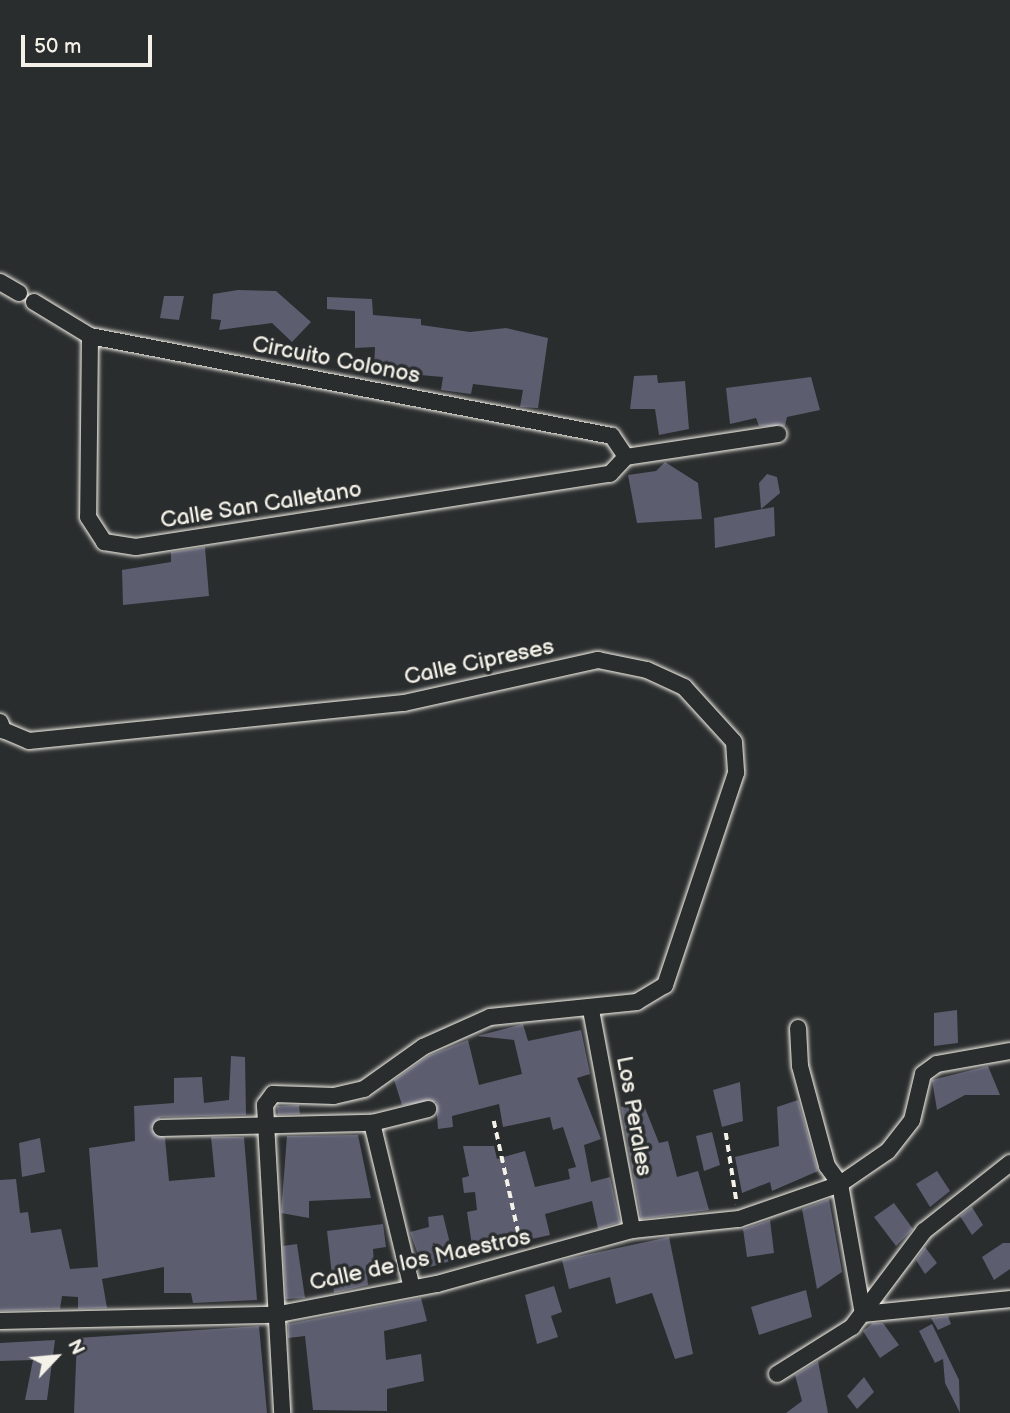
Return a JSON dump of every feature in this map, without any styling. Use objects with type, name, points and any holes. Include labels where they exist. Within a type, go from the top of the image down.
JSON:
[{"type":"street","points":[[0,282],[19,293]]},
{"type":"street","name":"Circuito Colonos","points":[[34,302],[90,336],[612,436],[626,457]]},
{"type":"street","name":"Calle San Calletano","points":[[90,336],[89,517],[104,542],[136,547],[611,474],[626,457]]},
{"type":"street","points":[[626,457],[778,434]]},
{"type":"street","name":"Calle Cipreses","points":[[0,722],[3,730],[29,741],[404,703],[598,660],[647,670],[684,687],[734,742],[736,773],[682,947],[665,985],[637,1002],[591,1010],[490,1017],[423,1047],[364,1089],[334,1096],[273,1094],[263,1129]]},
{"type":"street","name":"Los Perales","points":[[591,1010],[632,1230]]},
{"type":"street","points":[[798,1028],[803,1079],[827,1166],[840,1184],[863,1314]]},
{"type":"street","name":"Calle de los Maestros","points":[[0,1321],[274,1315],[525,1261],[632,1230],[739,1219],[840,1184],[888,1151],[912,1120],[923,1074],[937,1064],[1010,1051]]},
{"type":"street","points":[[161,1128],[263,1129],[372,1123],[428,1109]]},
{"type":"street","points":[[372,1123],[411,1284]]},
{"type":"street","points":[[263,1129],[282,1413]]},
{"type":"street","points":[[777,1374],[863,1314],[924,1231],[1010,1163]]},
{"type":"street","points":[[863,1314],[1010,1299]]},
{"type":"path","points":[[494,1121],[525,1261]]},
{"type":"path","points":[[726,1133],[739,1219]]},
{"type":"building","points":[[238,290],[276,291],[311,322],[292,342],[272,323],[219,330],[221,320],[211,319],[213,294]]},
{"type":"building","points":[[164,296],[184,296],[179,320],[160,318]]},
{"type":"building","points":[[327,297],[372,299],[373,315],[421,319],[421,325],[470,332],[506,328],[548,338],[538,408],[520,407],[523,390],[473,384],[471,394],[441,390],[443,377],[374,371],[375,347],[355,348],[355,311],[327,309]]},
{"type":"building","points":[[657,375],[658,383],[685,381],[689,429],[659,435],[655,409],[630,409],[634,376]]},
{"type":"building","points":[[811,377],[820,410],[787,417],[785,426],[759,426],[756,418],[730,424],[726,388]]},
{"type":"building","points":[[665,462],[698,483],[702,519],[637,523],[628,475],[656,471]]},
{"type":"building","points":[[767,474],[777,477],[780,493],[761,509],[759,483]]},
{"type":"building","points":[[774,507],[775,536],[715,548],[714,518]]},
{"type":"building","points":[[205,547],[209,596],[123,605],[122,570],[171,562],[171,552]]},
{"type":"building","points":[[957,1010],[958,1043],[934,1046],[934,1013]]},
{"type":"building","points":[[523,1024],[528,1041],[581,1030],[590,1074],[577,1078],[601,1139],[584,1145],[591,1182],[610,1177],[620,1222],[598,1229],[592,1201],[545,1214],[550,1235],[473,1252],[467,1212],[477,1210],[475,1192],[464,1193],[462,1178],[469,1176],[463,1146],[494,1146],[497,1159],[525,1151],[535,1187],[570,1179],[568,1169],[576,1167],[563,1127],[553,1130],[550,1117],[503,1127],[499,1104],[452,1116],[453,1127],[438,1129],[436,1102],[402,1105],[394,1080],[428,1056],[468,1040],[479,1085],[522,1074],[514,1040],[477,1036]]},
{"type":"building","points":[[231,1056],[245,1057],[246,1115],[161,1117],[151,1129],[165,1138],[169,1181],[215,1177],[211,1137],[244,1137],[257,1300],[193,1303],[191,1293],[164,1293],[164,1267],[102,1279],[107,1308],[78,1309],[78,1297],[62,1296],[60,1309],[0,1311],[0,1180],[16,1179],[20,1213],[28,1212],[31,1233],[61,1229],[70,1269],[98,1267],[89,1148],[135,1141],[134,1106],[174,1103],[174,1078],[202,1077],[204,1103],[229,1100]]},
{"type":"building","points":[[988,1066],[1000,1095],[965,1095],[937,1110],[932,1080]]},
{"type":"building","points":[[740,1082],[743,1121],[722,1127],[713,1090]]},
{"type":"building","points":[[798,1100],[818,1171],[772,1191],[770,1182],[742,1193],[735,1157],[779,1146],[777,1107]]},
{"type":"building","points":[[643,1103],[659,1143],[668,1141],[677,1177],[698,1171],[709,1210],[641,1219],[621,1107]]},
{"type":"building","points":[[299,1105],[300,1114],[278,1115],[277,1106]]},
{"type":"building","points":[[712,1132],[720,1165],[704,1171],[696,1136]]},
{"type":"building","points":[[358,1135],[371,1198],[309,1201],[309,1218],[281,1213],[287,1136]]},
{"type":"building","points":[[40,1138],[45,1172],[22,1177],[19,1143]]},
{"type":"building","points":[[937,1171],[950,1191],[930,1207],[916,1184]]},
{"type":"building","points":[[829,1199],[842,1272],[817,1289],[802,1209]]},
{"type":"building","points":[[894,1203],[913,1229],[896,1246],[874,1217]]},
{"type":"building","points":[[972,1207],[983,1225],[972,1235],[960,1216]]},
{"type":"building","points":[[443,1215],[454,1260],[423,1269],[410,1232],[429,1227],[428,1217]]},
{"type":"building","points":[[770,1220],[774,1253],[747,1257],[743,1229]]},
{"type":"building","points":[[383,1224],[386,1247],[373,1249],[374,1263],[366,1265],[368,1285],[334,1293],[327,1231]]},
{"type":"building","points":[[669,1237],[693,1354],[675,1359],[652,1293],[616,1304],[610,1277],[569,1289],[562,1260]]},
{"type":"building","points":[[1003,1243],[1010,1243],[1010,1269],[994,1280],[982,1257]]},
{"type":"building","points":[[297,1244],[305,1298],[286,1299],[283,1246]]},
{"type":"building","points":[[925,1247],[937,1263],[925,1274],[916,1260]]},
{"type":"building","points":[[554,1286],[562,1312],[551,1316],[558,1337],[537,1344],[525,1295]]},
{"type":"building","points":[[806,1290],[812,1317],[759,1335],[751,1307]]},
{"type":"building","points":[[421,1298],[427,1321],[384,1331],[386,1360],[421,1354],[424,1381],[387,1389],[387,1411],[313,1410],[305,1336],[288,1338],[288,1324]]},
{"type":"building","points":[[948,1316],[951,1324],[938,1330],[931,1318]]},
{"type":"building","points":[[873,1323],[883,1323],[899,1345],[880,1358],[863,1331]]},
{"type":"building","points":[[932,1324],[959,1380],[960,1413],[945,1383],[943,1359],[935,1363],[919,1331]]},
{"type":"building","points":[[259,1326],[267,1413],[74,1413],[77,1338]]},
{"type":"building","points":[[55,1340],[47,1400],[25,1400],[33,1360],[0,1361],[0,1343]]},
{"type":"building","points":[[818,1361],[828,1413],[786,1413],[802,1401],[795,1375]]},
{"type":"building","points":[[864,1377],[874,1392],[857,1409],[847,1396]]}]
